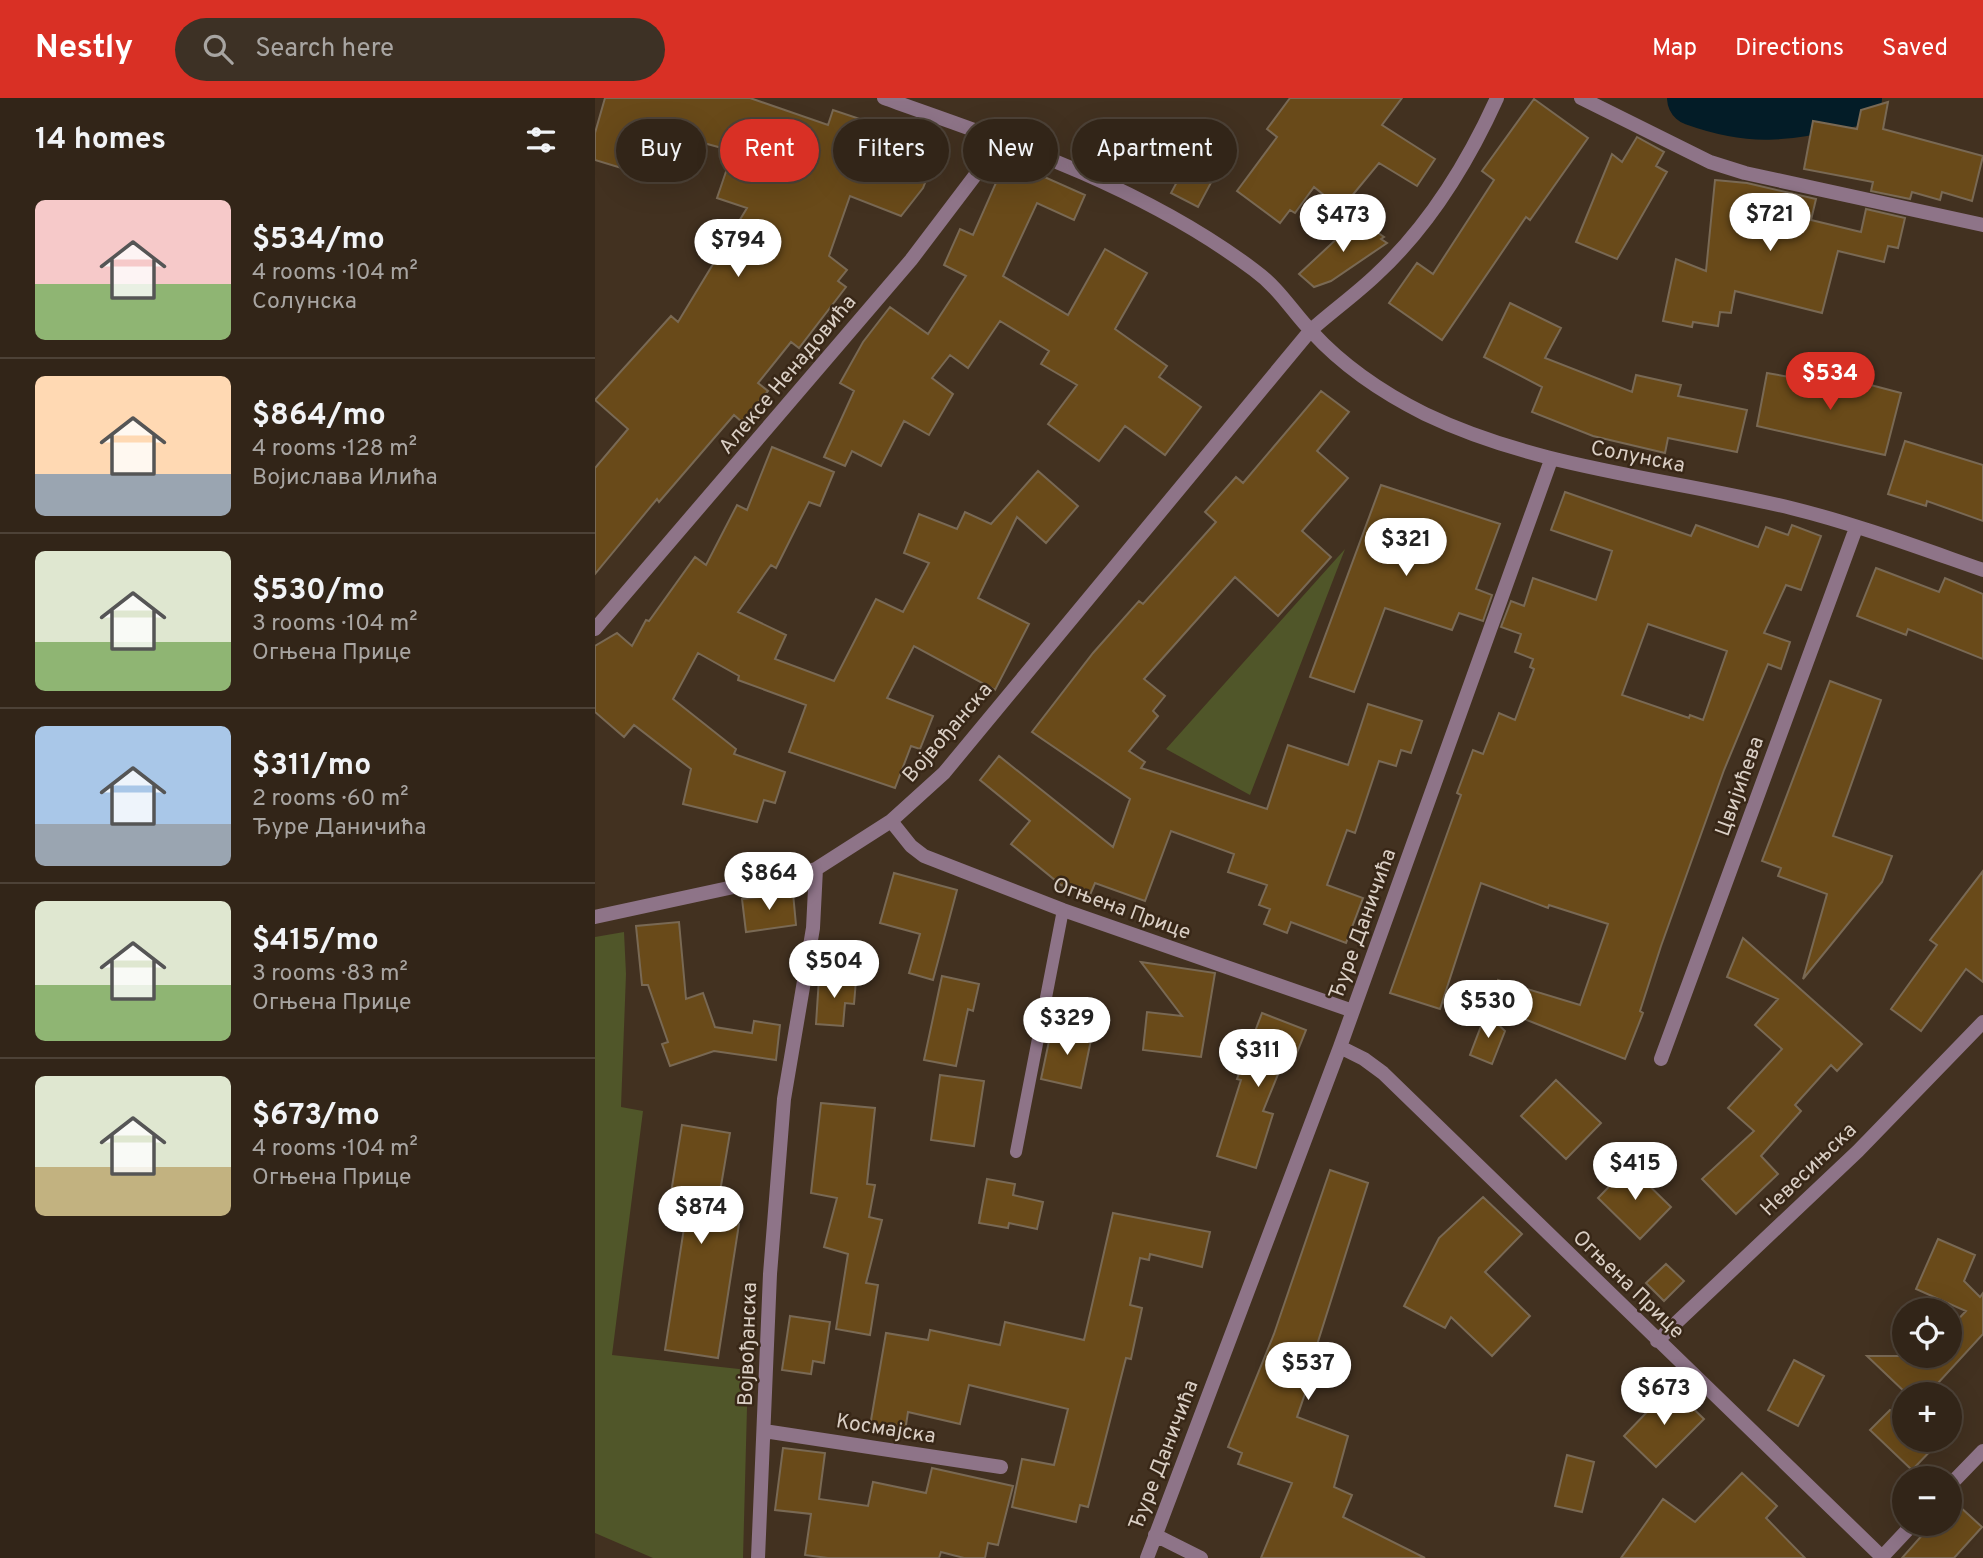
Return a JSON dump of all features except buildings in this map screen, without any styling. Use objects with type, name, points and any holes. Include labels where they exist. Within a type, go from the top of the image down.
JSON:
[{"type":"street","name":"Солунска","points":[[884,98],[963,126]]},
{"type":"street","name":"Војвођанска","points":[[758,1558],[770,1274],[784,1100],[813,928],[816,869],[891,821],[944,772],[1310,331],[1376,275],[1415,234],[1474,144],[1497,98]]},
{"type":"street","points":[[1581,98],[1710,162],[1745,173],[1983,225]]},
{"type":"street","name":"Солунска","points":[[1058,162],[1087,174],[1219,245],[1279,289],[1310,331],[1355,373],[1393,398],[1491,440],[1551,460],[1792,509],[1983,570]]},
{"type":"street","name":"Алексе Ненадовића","points":[[595,629],[911,260],[970,182]]},
{"type":"street","name":"Ђуре Даничића","points":[[1147,1558],[1340,1047],[1551,460]]},
{"type":"street","name":"Цвијићева","points":[[1661,1059],[1856,528]]},
{"type":"street","name":"Огњена Прице","points":[[891,821],[911,846],[924,856],[1063,911],[1353,1011]]},
{"type":"street","points":[[595,917],[816,869]]},
{"type":"street","name":"Невесињска","points":[[1657,1340],[1858,1151],[1983,1022]]},
{"type":"street","name":"Огњена Прице","points":[[1340,1047],[1364,1059],[1383,1073],[1883,1557]]},
{"type":"street","name":"Космајска","points":[[764,1431],[1001,1467]]},
{"type":"street","points":[[1962,1473],[1983,1451]]},
{"type":"street","points":[[1155,1535],[1201,1558]]},
{"type":"street","points":[[1883,1557],[1902,1536]]},
{"type":"lane","points":[[1016,1152],[1063,911]]},
{"type":"green space","points":[[1345,549],[1250,795],[1166,749]]},
{"type":"green space","points":[[624,932],[626,974],[621,1107],[643,1111],[612,1355],[748,1370],[743,1558],[653,1558],[595,1533],[595,937]]},
{"type":"waterway","points":[[1695,98],[1738,110],[1757,112],[1792,110],[1854,98]]}]
